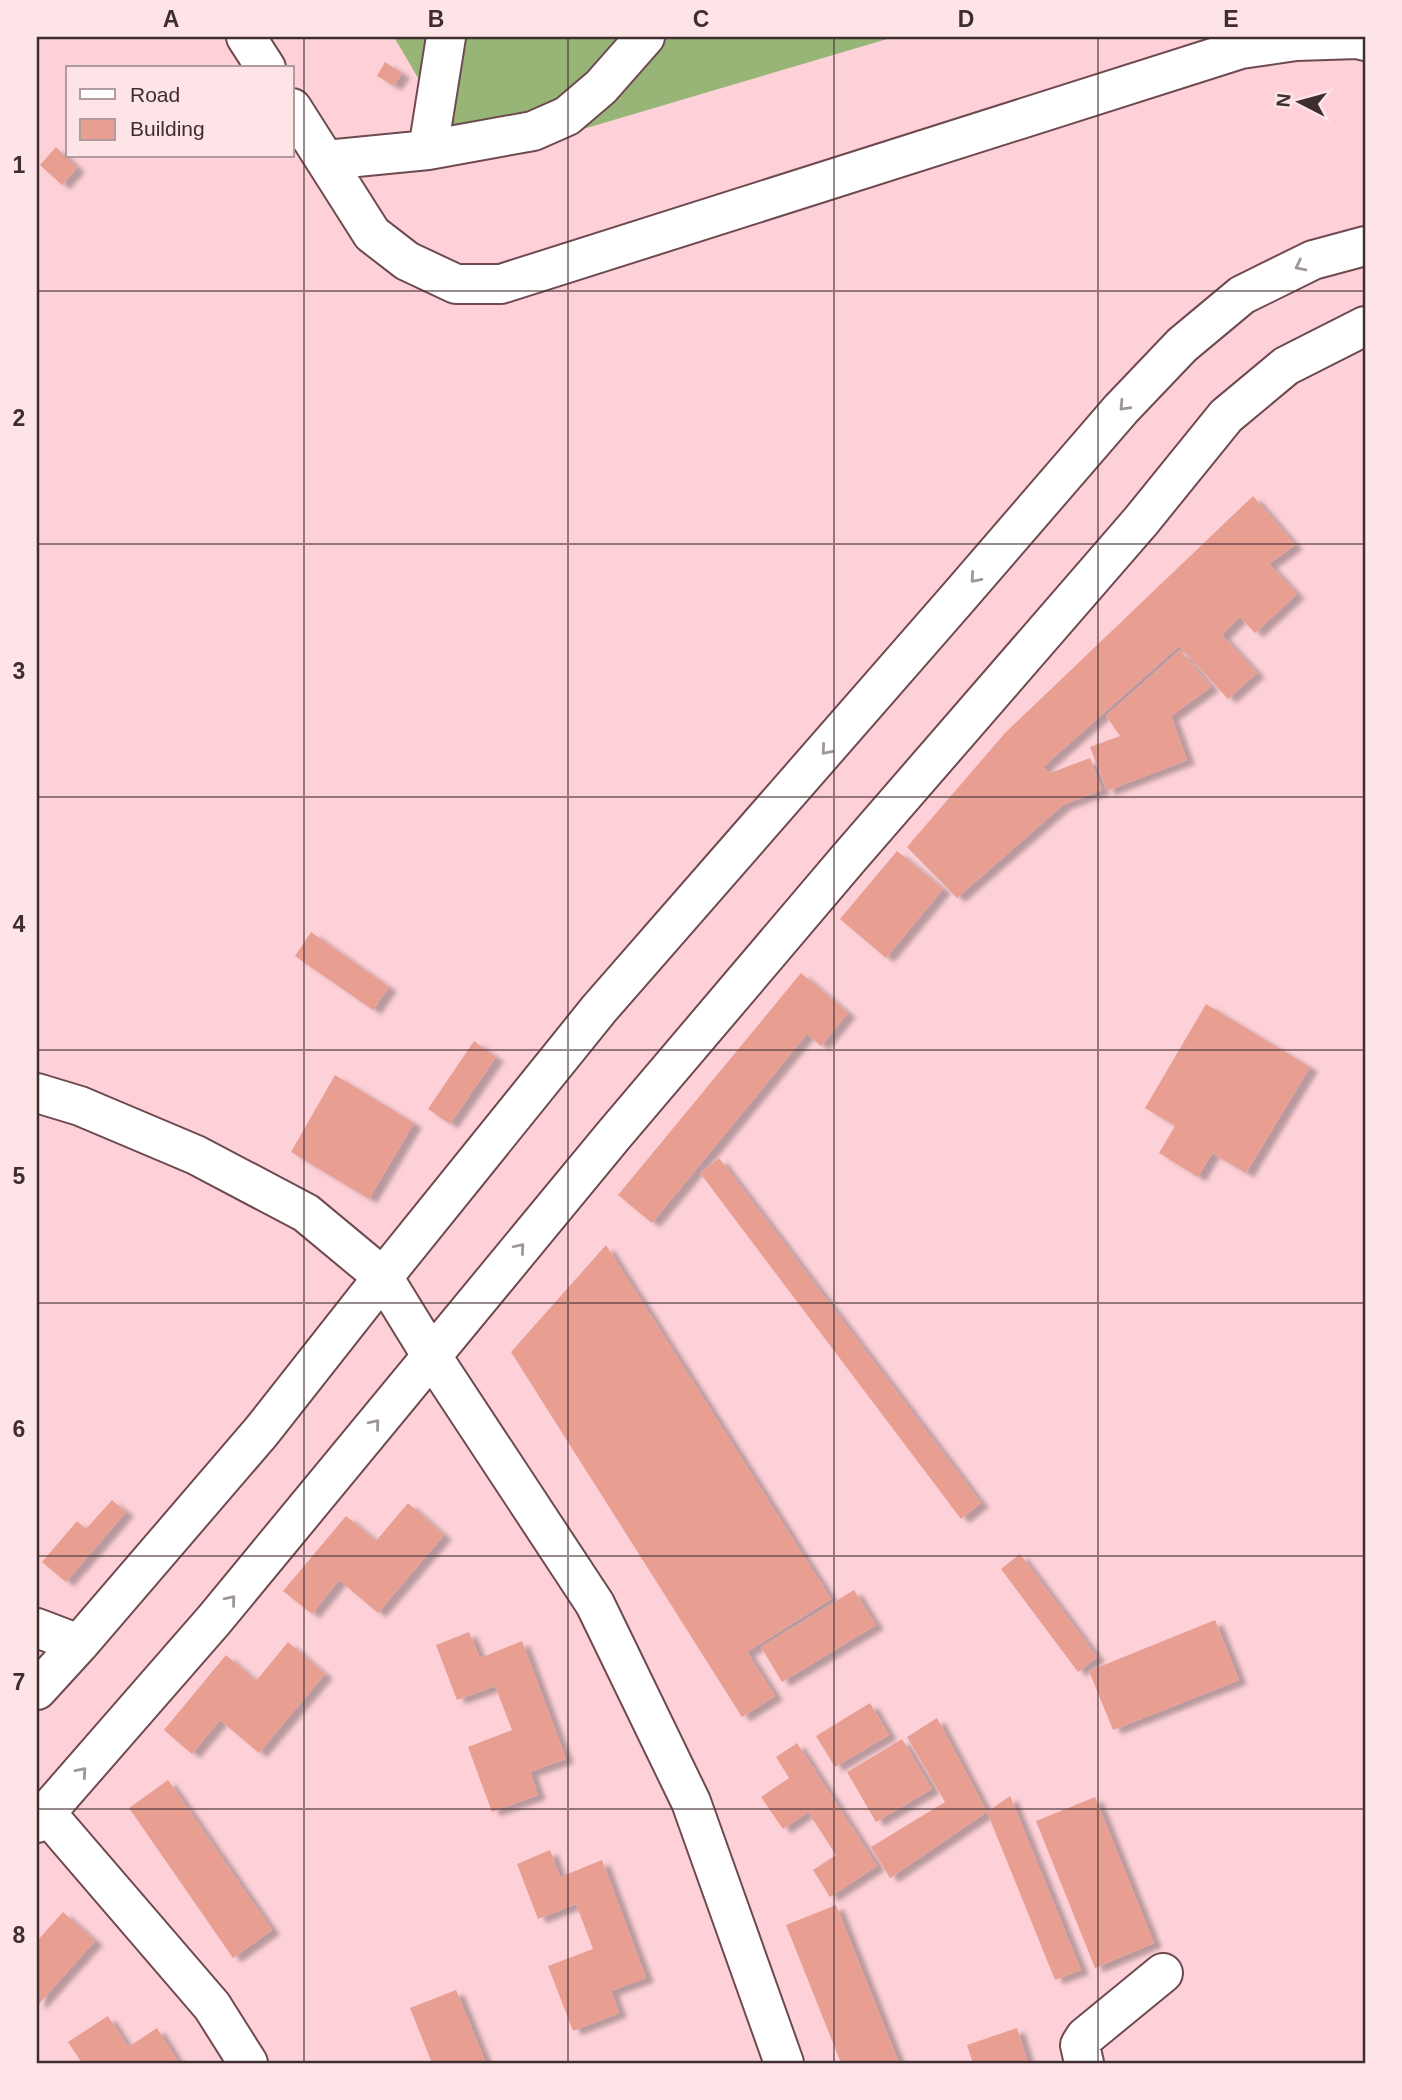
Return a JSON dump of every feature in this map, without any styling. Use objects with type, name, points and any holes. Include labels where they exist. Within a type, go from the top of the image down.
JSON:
[{"type":"street","points":[[246,37],[266,66]]},
{"type":"street","points":[[428,150],[446,37]]},
{"type":"street","points":[[326,160],[428,150],[533,131],[566,116],[601,87],[645,37]]},
{"type":"street","points":[[294,111],[372,234],[407,261],[456,284],[500,284],[1241,49],[1296,41],[1365,41]]},
{"type":"street","points":[[37,1690],[261,1432],[599,1009],[1121,409],[1182,345],[1242,295],[1313,260],[1365,246]]},
{"type":"street","points":[[248,2063],[212,2006],[41,1818],[214,1620],[431,1355],[839,869],[1141,521],[1226,416],[1286,366],[1365,326]]},
{"type":"street","points":[[37,1093],[80,1106],[196,1155],[306,1213],[383,1277],[431,1355],[595,1604],[691,1802],[785,2063]]},
{"type":"street","points":[[37,1628],[79,1644]]},
{"type":"street","points":[[1084,2063],[1080,2045],[1085,2037],[1163,1973]]},
{"type":"green space","points":[[394,37],[894,37],[468,163]]},
{"type":"building","points":[[385,62],[402,73],[394,86],[377,76]]},
{"type":"building","points":[[56,147],[77,168],[62,185],[40,165]]},
{"type":"building","points":[[1253,496],[1295,545],[1269,564],[1297,594],[1255,633],[1240,617],[1222,635],[1257,673],[1228,699],[1179,646],[1043,767],[1050,773],[1090,758],[1102,790],[1063,805],[957,898],[907,847],[1005,733]]},
{"type":"building","points":[[1180,650],[1211,687],[1171,716],[1187,760],[1107,791],[1090,747],[1120,736],[1106,716]]},
{"type":"building","points":[[897,851],[943,889],[886,958],[840,919]]},
{"type":"building","points":[[311,932],[389,987],[373,1010],[295,956]]},
{"type":"building","points":[[801,973],[848,1013],[821,1046],[807,1034],[652,1223],[618,1195]]},
{"type":"building","points":[[1206,1004],[1310,1067],[1246,1173],[1212,1153],[1198,1177],[1159,1153],[1175,1126],[1145,1108]]},
{"type":"building","points":[[474,1041],[496,1057],[450,1124],[428,1109]]},
{"type":"building","points":[[335,1075],[414,1123],[369,1199],[291,1152]]},
{"type":"building","points":[[719,1158],[981,1503],[961,1519],[700,1173]]},
{"type":"building","points":[[606,1245],[831,1599],[747,1652],[775,1696],[742,1717],[511,1352]]},
{"type":"building","points":[[112,1500],[126,1512],[66,1582],[42,1562],[77,1521],[86,1529]]},
{"type":"building","points":[[408,1503],[444,1535],[378,1613],[339,1580],[312,1614],[283,1591],[346,1516],[376,1541]]},
{"type":"building","points":[[1020,1554],[1097,1657],[1078,1672],[1001,1569]]},
{"type":"building","points":[[854,1590],[876,1625],[782,1682],[761,1647]]},
{"type":"building","points":[[1215,1620],[1239,1680],[1113,1730],[1089,1671]]},
{"type":"building","points":[[469,1632],[480,1658],[522,1641],[566,1759],[530,1772],[538,1795],[492,1812],[468,1747],[512,1730],[495,1686],[457,1700],[436,1645]]},
{"type":"building","points":[[288,1642],[325,1674],[259,1753],[220,1720],[192,1754],[164,1730],[226,1655],[256,1681]]},
{"type":"building","points":[[870,1703],[889,1735],[835,1767],[816,1736]]},
{"type":"building","points":[[937,1718],[987,1812],[890,1878],[871,1847],[945,1802],[907,1737]]},
{"type":"building","points":[[902,1739],[932,1789],[876,1822],[847,1772]]},
{"type":"building","points":[[797,1743],[877,1866],[830,1897],[813,1870],[836,1855],[808,1812],[783,1829],[761,1797],[789,1778],[776,1757]]},
{"type":"building","points":[[168,1780],[272,1930],[233,1958],[129,1808]]},
{"type":"building","points":[[1010,1796],[1081,1970],[1055,1980],[987,1812]]},
{"type":"building","points":[[1095,1797],[1154,1943],[1095,1968],[1036,1821]]},
{"type":"building","points":[[550,1850],[560,1877],[602,1860],[646,1978],[611,1991],[619,2013],[573,2031],[548,1966],[593,1949],[576,1904],[538,1919],[517,1864]]},
{"type":"building","points":[[836,1905],[899,2063],[841,2063],[786,1925]]},
{"type":"building","points":[[63,1912],[95,1941],[37,2006],[37,1941]]},
{"type":"building","points":[[456,1990],[486,2063],[432,2063],[410,2008]]},
{"type":"building","points":[[108,2016],[128,2047],[157,2028],[179,2063],[82,2063],[68,2042]]},
{"type":"building","points":[[1017,2028],[1028,2063],[973,2063],[967,2045]]}]
